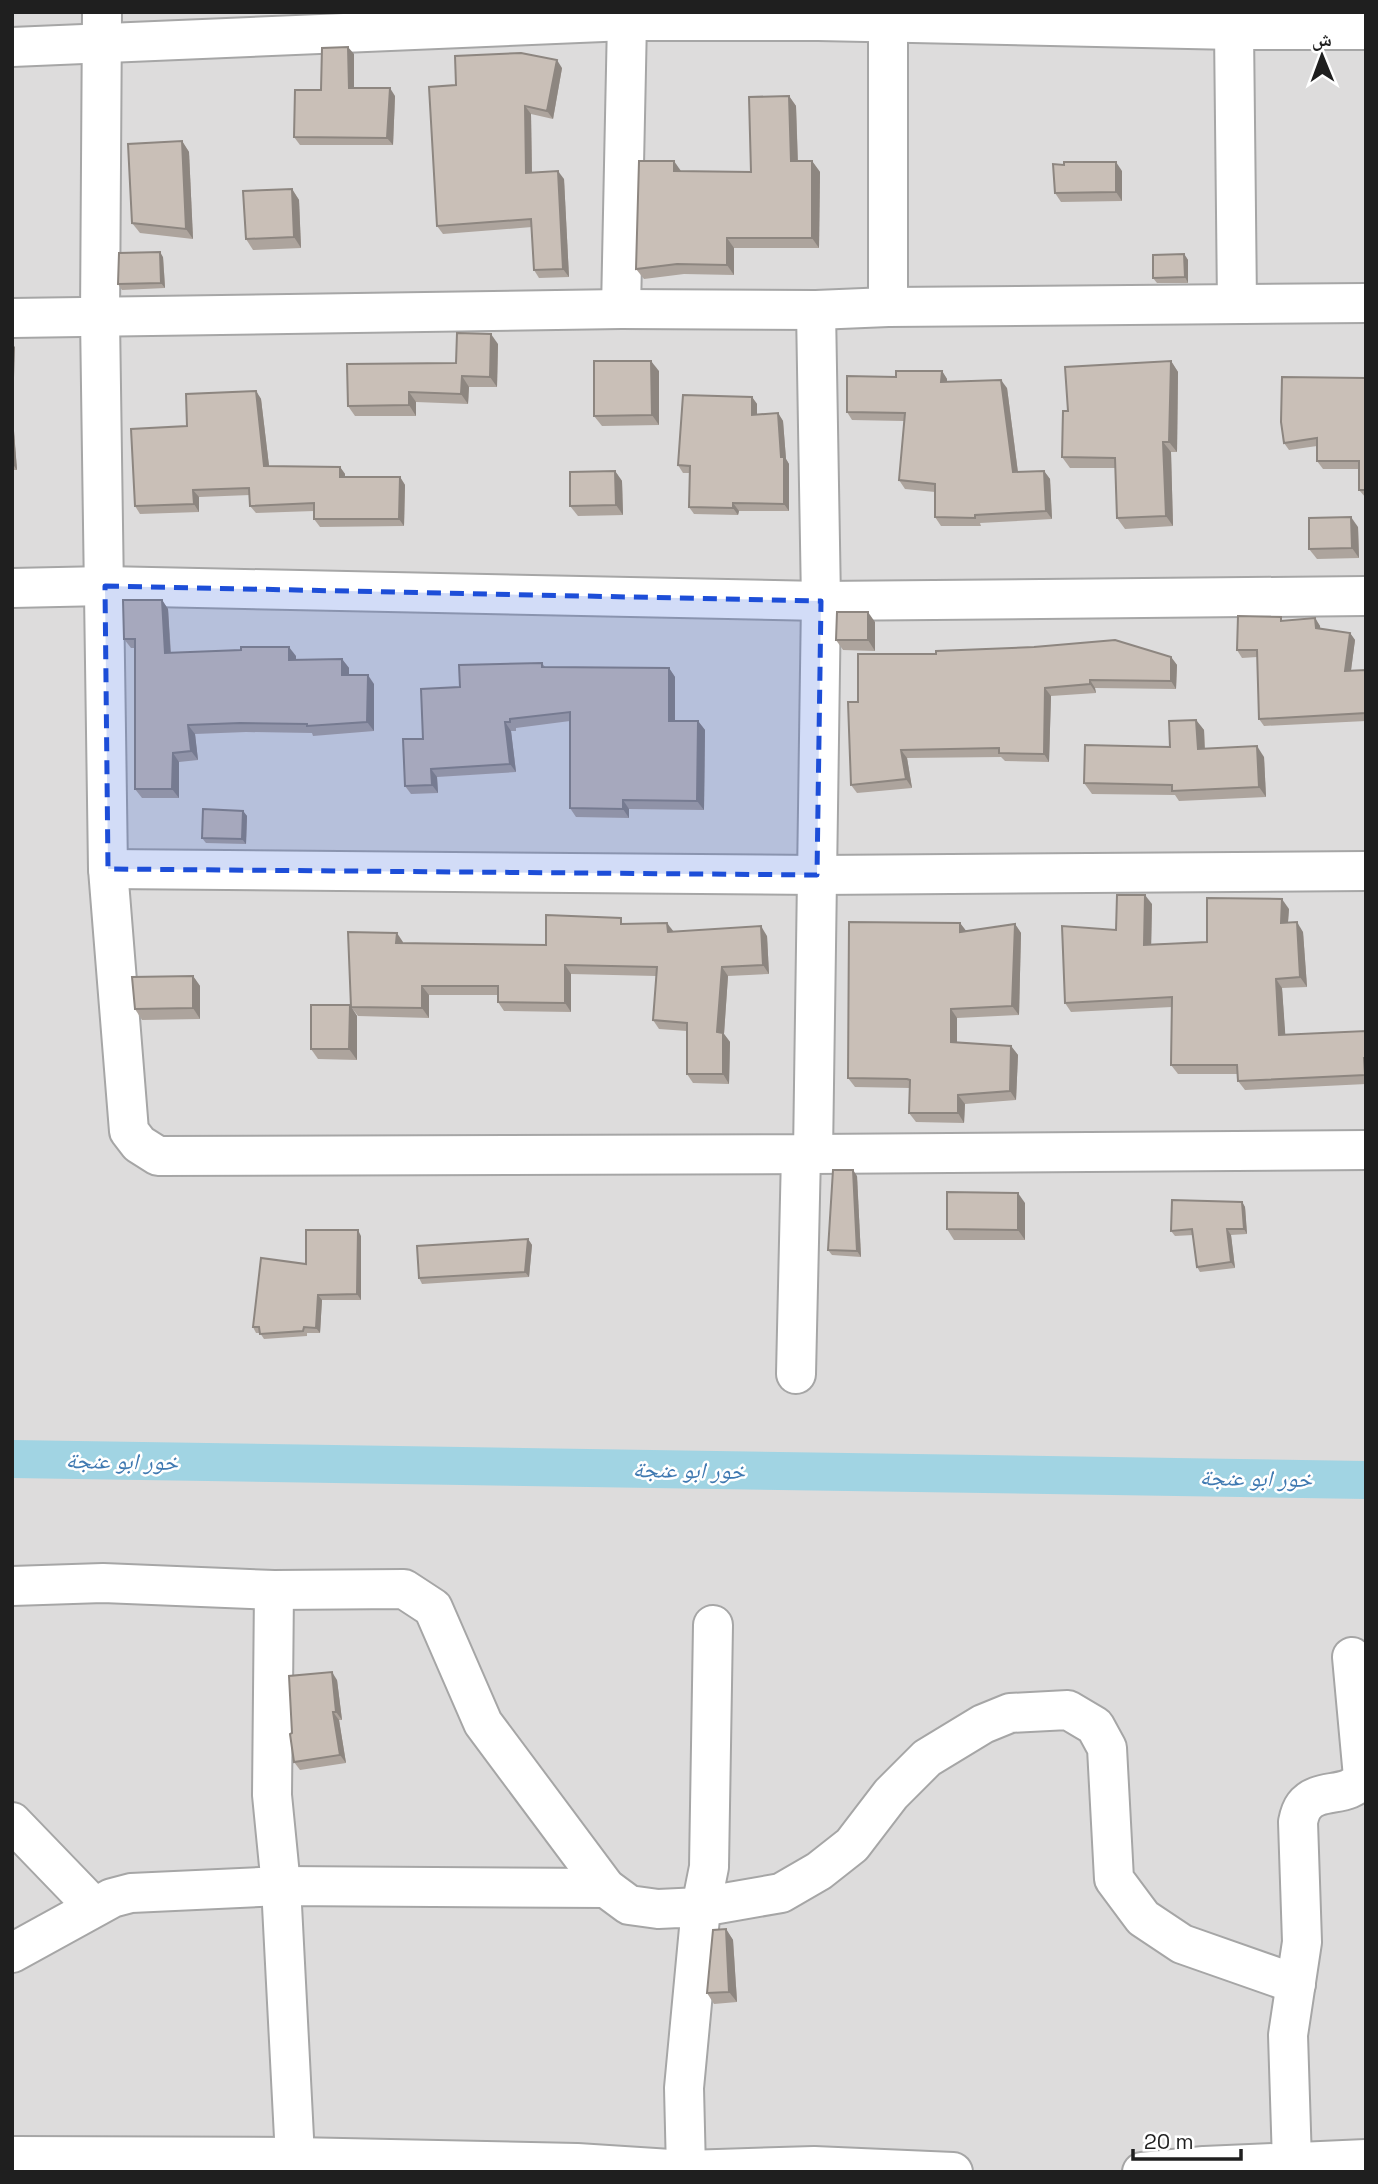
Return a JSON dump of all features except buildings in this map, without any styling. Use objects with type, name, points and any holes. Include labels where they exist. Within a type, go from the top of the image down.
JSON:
[{"type":"street","points":[[12,47],[102,28],[818,17],[888,23],[1366,30]]},
{"type":"street","points":[[621,309],[627,21]]},
{"type":"street","points":[[888,23],[888,307]]},
{"type":"street","points":[[102,28],[100,318],[108,869],[129,1131],[139,1144],[158,1156],[1366,1150]]},
{"type":"street","points":[[1234,30],[1237,304]]},
{"type":"street","points":[[12,318],[621,309],[816,310],[1366,303]]},
{"type":"street","points":[[796,1374],[817,875],[821,601],[816,310]]},
{"type":"street","points":[[12,588],[105,586],[821,601],[1366,596]]},
{"type":"street","points":[[108,869],[817,875],[1366,871]]},
{"type":"street","points":[[12,1586],[103,1583],[274,1590],[404,1589],[433,1608],[483,1723],[606,1888],[629,1905],[658,1909],[701,1907],[781,1893],[819,1871],[852,1845],[891,1794],[927,1758],[983,1724],[1010,1713],[1068,1710],[1095,1726],[1107,1748],[1114,1879],[1143,1918],[1182,1944],[1296,1984]]},
{"type":"street","points":[[274,1590],[272,1796],[281,1886],[295,2157]]},
{"type":"street","points":[[685,2170],[684,2088],[701,1907],[709,1867],[713,1625]]},
{"type":"street","points":[[1293,2162],[1288,2035],[1302,1942],[1298,1822],[1304,1806],[1318,1796],[1352,1789],[1363,1777],[1352,1657]]},
{"type":"street","points":[[12,1822],[94,1907]]},
{"type":"street","points":[[12,1953],[94,1907],[131,1893],[281,1886],[606,1888]]},
{"type":"street","points":[[12,2157],[295,2157],[412,2166],[953,2172]]},
{"type":"street","points":[[1142,2172],[1366,2160]]},
{"type":"highlighted area","points":[[105,586],[821,601],[817,875],[108,869]]},
{"type":"shaded area","points":[[12,12],[1366,12],[1366,2172],[12,2172]]},
{"type":"waterway","name":"خور ابو عنجة","points":[[12,1459],[1366,1480]]}]
